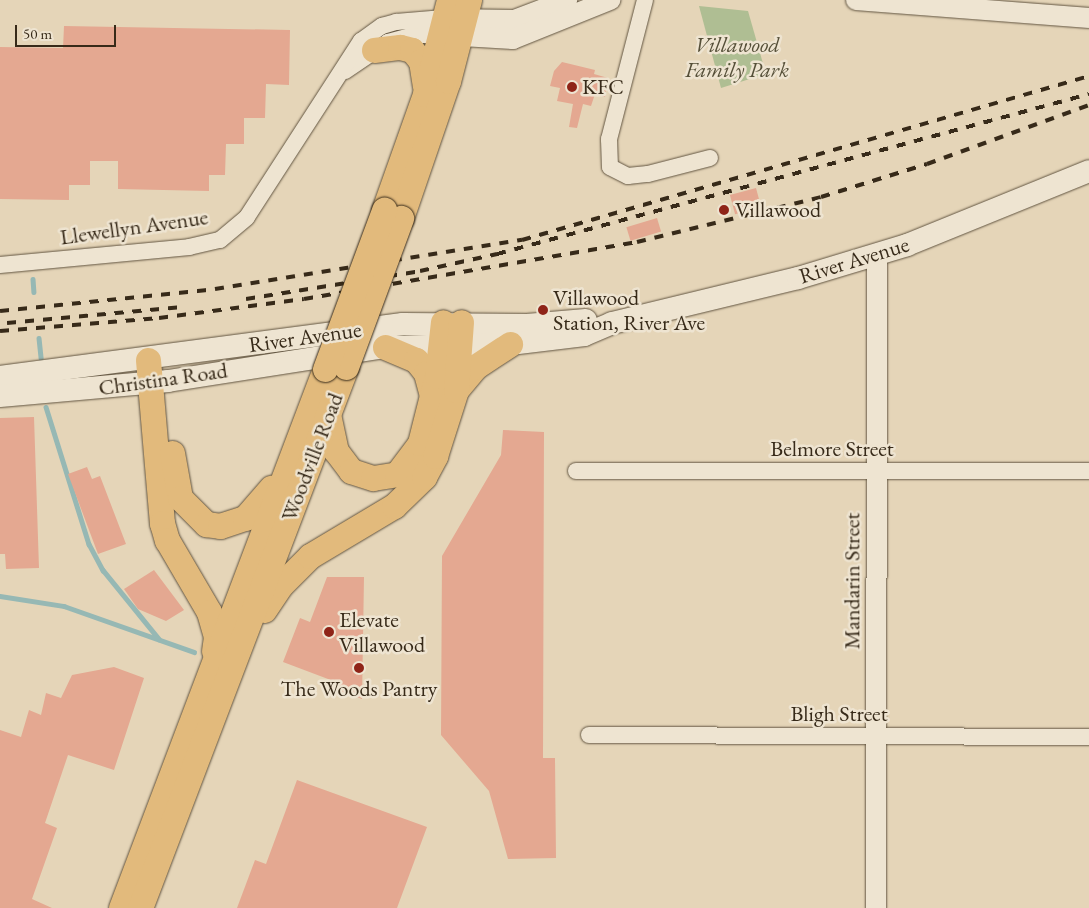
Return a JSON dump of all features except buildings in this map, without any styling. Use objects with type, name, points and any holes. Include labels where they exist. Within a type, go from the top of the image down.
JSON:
[{"type":"main road","name":"Woodville Road","points":[[392,214],[425,94],[455,18]]},
{"type":"main road","name":"Woodville Road","points":[[140,908],[224,662],[290,460],[336,368],[392,214],[455,18]]},
{"type":"main road","points":[[374,50],[400,47],[412,50],[423,67],[425,94]]},
{"type":"main road","name":"River Avenue","points":[[0,377],[158,371],[383,326],[451,332],[510,344],[584,336],[612,323],[877,254],[1089,171]]},
{"type":"main road","name":"River Avenue","points":[[385,347],[451,332],[612,323]]},
{"type":"main road","points":[[451,332],[456,390]]},
{"type":"main road","points":[[328,414],[342,462],[362,476],[385,478],[397,474],[415,454],[451,332]]},
{"type":"main road","points":[[224,662],[268,602],[296,568],[394,506],[424,476],[435,456],[456,390],[475,367],[510,344]]},
{"type":"main road","points":[[385,347],[416,360],[426,373],[432,396]]},
{"type":"main road","name":"Christina Road","points":[[0,396],[158,371],[385,347]]},
{"type":"main road","name":"Woodville Road","points":[[121,908],[328,414],[336,368]]},
{"type":"main road","points":[[158,371],[176,486],[180,498],[196,518],[220,526],[245,518],[266,496],[290,460]]},
{"type":"main road","points":[[158,371],[162,523],[167,540],[209,612],[224,662]]},
{"type":"street","points":[[455,18],[514,20],[567,0]]},
{"type":"street","points":[[455,18],[514,39],[610,0]]},
{"type":"street","points":[[645,0],[609,139],[610,167],[628,176],[648,174],[710,158]]},
{"type":"street","points":[[856,0],[1089,18]]},
{"type":"street","name":"Llewellyn Avenue","points":[[339,76],[374,50],[455,18]]},
{"type":"street","name":"Llewellyn Avenue","points":[[0,266],[189,247],[220,240],[247,216],[339,76],[352,50],[382,26],[455,18]]},
{"type":"street","name":"Mandarin Street","points":[[876,908],[877,254]]},
{"type":"street","name":"Belmore Street","points":[[576,471],[876,472],[1089,470]]},
{"type":"street","name":"Bligh Street","points":[[589,735],[1089,736]]},
{"type":"green space","name":"Villawood Family Park","points":[[699,6],[748,11],[766,74],[721,88]]},
{"type":"waterway","points":[[33,279],[34,292]]},
{"type":"waterway","points":[[39,338],[41,358]]},
{"type":"waterway","points":[[46,407],[89,544],[103,570],[159,639]]},
{"type":"waterway","points":[[0,596],[64,606],[194,652]]},
{"type":"railway","points":[[0,311],[215,289],[522,240],[1089,76]]},
{"type":"railway","points":[[246,299],[420,271],[497,254],[1089,94]]},
{"type":"railway","points":[[0,331],[159,318],[304,299],[637,242],[821,197],[927,164],[1089,105]]},
{"type":"railway","points":[[7,323],[182,307]]},
{"type":"place","name":"KFC","points":[[572,87]]},
{"type":"place","name":"Villawood","points":[[724,210]]},
{"type":"place","name":"Villawood Station, River Ave","points":[[543,310]]},
{"type":"place","name":"Elevate Villawood","points":[[329,632]]},
{"type":"place","name":"The Woods Pantry","points":[[359,668]]}]
